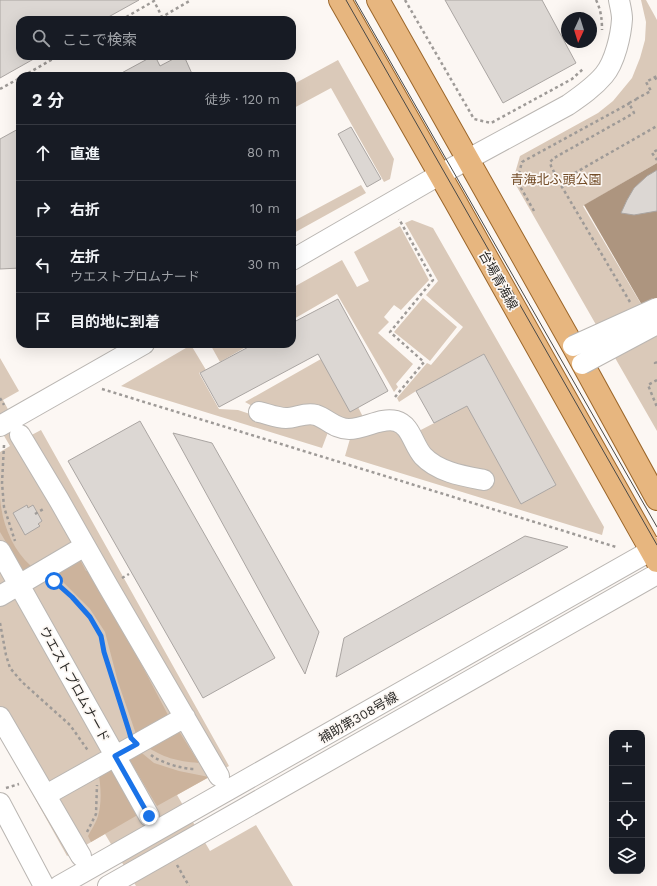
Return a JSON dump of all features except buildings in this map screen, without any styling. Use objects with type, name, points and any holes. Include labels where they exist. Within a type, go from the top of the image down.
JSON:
[{"type":"main road","name":"台場青海線","points":[[340,0],[655,553]]},
{"type":"main road","points":[[378,0],[578,355],[657,499]]},
{"type":"street","points":[[296,258],[439,175],[568,105],[584,94],[605,74],[613,58],[621,30],[622,17],[619,0]]},
{"type":"street","points":[[578,355],[657,308]]},
{"type":"street","points":[[578,355],[657,324]]},
{"type":"street","points":[[0,426],[137,348]]},
{"type":"street","points":[[259,412],[284,418],[291,418],[303,414],[316,415],[333,425],[346,429],[358,429],[387,420],[394,421],[405,426],[422,455],[433,464],[450,472],[484,480]]},
{"type":"street","points":[[20,435],[216,771]]},
{"type":"street","points":[[0,596],[86,546]]},
{"type":"street","name":"ウエストプロムナード","points":[[8,548],[19,585],[149,816]]},
{"type":"street","name":"補助第308号線","points":[[59,886],[655,553]]},
{"type":"street","name":"補助第308号線","points":[[108,886],[657,574]]},
{"type":"street","points":[[0,717],[78,851]]},
{"type":"street","points":[[46,795],[185,717]]},
{"type":"street","points":[[0,802],[44,886]]},
{"type":"path","points":[[164,16],[191,0]]},
{"type":"path","points":[[405,0],[474,119],[491,123],[572,79],[586,67]]},
{"type":"path","points":[[596,0],[599,6],[602,21],[602,33]]},
{"type":"path","points":[[128,16],[154,1],[162,16]]},
{"type":"path","points":[[30,72],[51,60]]},
{"type":"path","points":[[534,211],[517,181],[522,162],[651,91],[646,82],[656,77],[657,81]]},
{"type":"path","points":[[0,89],[16,80]]},
{"type":"path","points":[[634,308],[559,182],[550,162],[554,158],[634,113],[629,103],[637,99]]},
{"type":"path","points":[[559,182],[657,126]]},
{"type":"path","points":[[657,150],[652,153],[657,160]]},
{"type":"path","points":[[396,397],[424,362],[390,332],[433,280],[399,219]]},
{"type":"path","points":[[657,362],[655,363],[657,366]]},
{"type":"path","points":[[657,380],[648,385],[657,407]]},
{"type":"path","points":[[102,389],[616,546]]},
{"type":"path","points":[[0,398],[4,405]]},
{"type":"path","points":[[4,445],[2,483],[8,548]]},
{"type":"path","points":[[43,571],[77,602],[90,617],[101,636],[104,652],[131,738],[153,757],[168,763],[188,769],[216,771]]},
{"type":"path","points":[[0,623],[10,668],[22,682],[70,725],[91,755],[95,768],[97,791],[96,814],[78,851]]},
{"type":"path","points":[[177,865],[189,886]]},
{"type":"green space","name":"青海北ふ頭公園","points":[[641,0],[646,0],[657,20],[657,163],[583,206],[657,331],[657,431],[513,180],[520,156],[598,113],[613,101],[632,78],[645,40],[646,22]]},
{"type":"green space","points":[[338,60],[394,159],[390,179],[384,182],[331,88],[296,107],[296,83]]},
{"type":"green space","points":[[361,185],[366,193],[296,232],[296,220]]},
{"type":"green space","points":[[412,220],[433,228],[604,527],[602,535],[345,456],[352,432],[384,423],[445,467],[415,433],[467,406],[521,504],[556,485],[484,354],[416,391],[399,402],[397,398],[427,363],[431,365],[463,327],[426,295],[438,281],[405,223]]},
{"type":"green space","points":[[400,226],[429,280],[401,310],[394,305],[384,317],[389,322],[378,333],[413,364],[396,384],[398,387],[394,392],[337,294],[296,318],[296,286],[342,260],[357,287],[369,281],[354,252]]},
{"type":"green space","points":[[423,298],[457,327],[430,361],[394,332]]},
{"type":"green space","points":[[186,348],[193,348],[206,370],[199,373],[219,409],[238,410],[253,415],[330,427],[322,448],[121,386]]},
{"type":"green space","points":[[212,348],[244,348],[220,362]]},
{"type":"green space","points":[[0,358],[19,391],[3,400],[24,439],[41,430],[229,766],[177,795],[210,851],[256,825],[293,886],[136,886],[105,834],[67,856],[0,736],[0,452],[10,446],[0,429]]},
{"type":"green space","points":[[321,359],[350,411],[358,407],[365,421],[254,407],[245,402]]},
{"type":"shaded area","points":[[657,163],[657,331],[584,205]]},
{"type":"shaded area","points":[[0,498],[3,517],[13,544],[31,566],[23,571],[0,532]]},
{"type":"shaded area","points":[[78,556],[86,571],[92,570],[168,715],[136,734],[118,682],[105,632],[90,609],[51,570]]},
{"type":"shaded area","points":[[177,728],[199,763],[170,758],[144,745]]},
{"type":"shaded area","points":[[137,749],[154,763],[179,771],[209,777],[157,806],[127,756]]},
{"type":"shaded area","points":[[113,763],[141,813],[91,842],[88,836],[97,819],[101,799],[98,771]]},
{"type":"tram line","points":[[346,0],[657,545]]},
{"type":"tram line","points":[[355,0],[657,527]]},
{"type":"route","points":[[54,581],[72,597],[90,617],[101,636],[104,652],[131,738],[137,744],[115,756],[149,816]]}]
